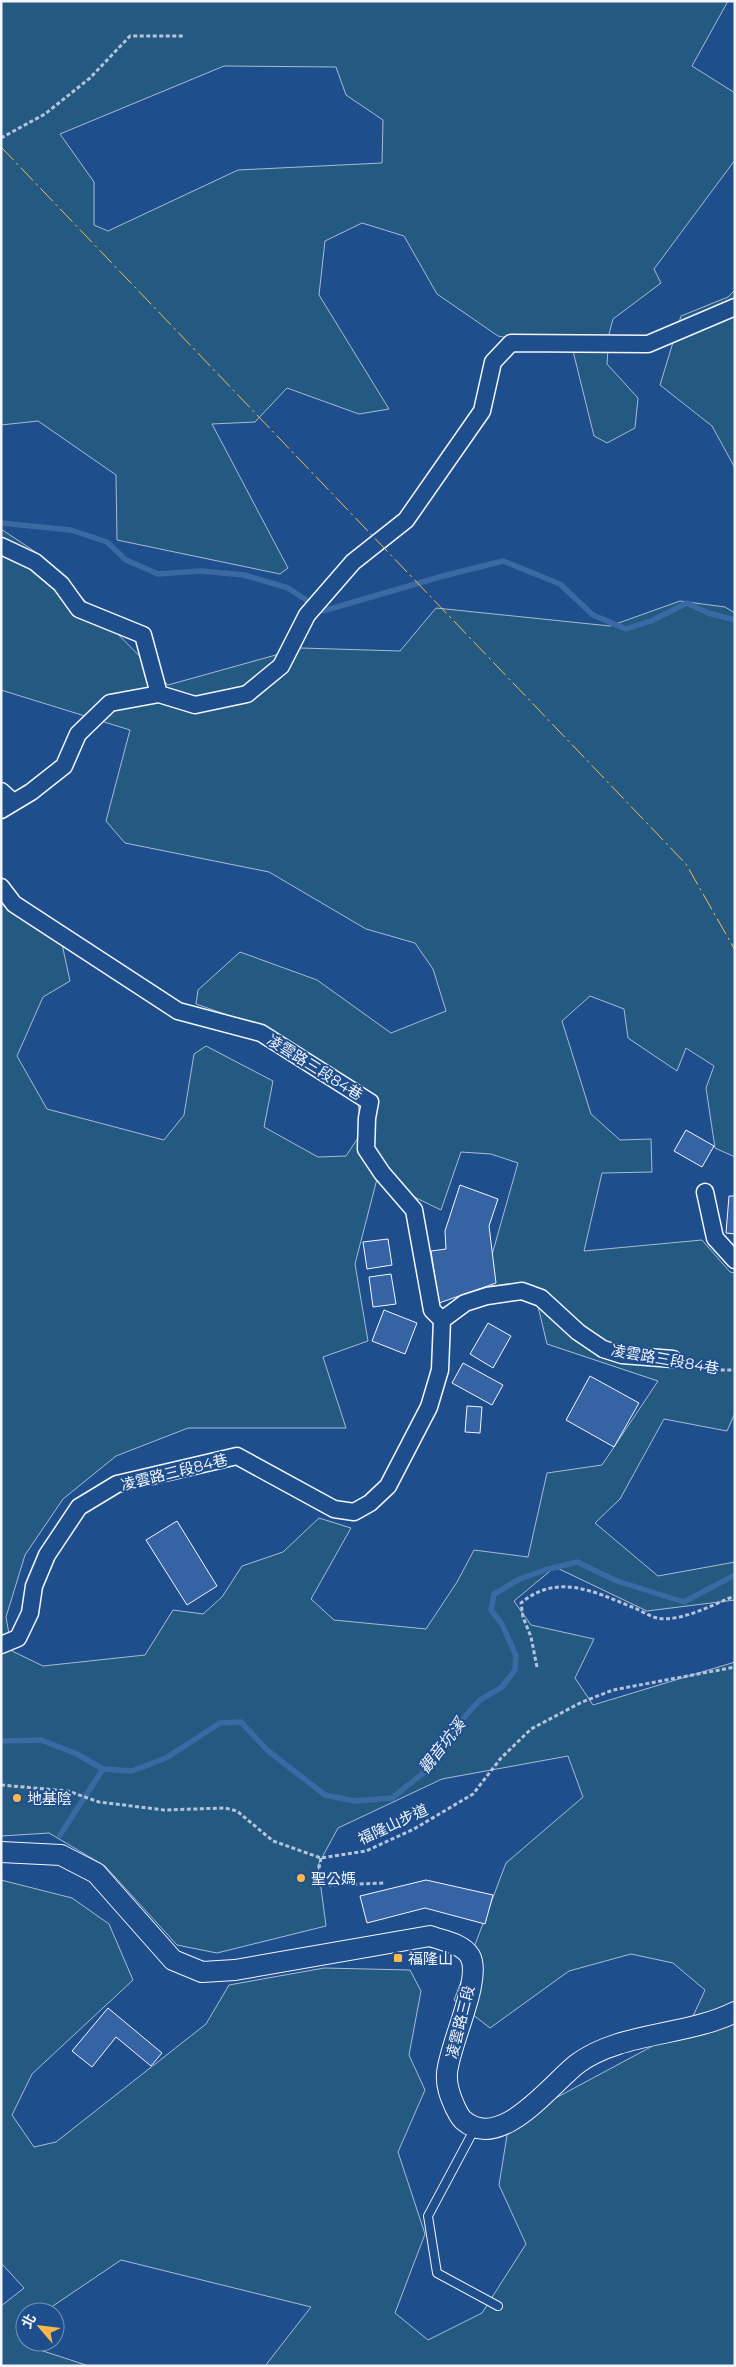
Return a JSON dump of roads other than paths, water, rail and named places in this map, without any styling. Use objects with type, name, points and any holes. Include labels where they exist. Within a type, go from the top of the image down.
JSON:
[{"type":"street","points":[[5,801],[31,792],[64,766],[78,734],[110,703],[159,694],[195,705],[248,694],[281,666],[307,614],[353,562],[406,520],[482,411],[493,362],[511,343],[648,344],[735,307]]},
{"type":"street","points":[[1,546],[42,568],[61,584],[79,609],[143,635],[159,694]]},
{"type":"street","name":"凌雲路三段84巷","points":[[1,887],[14,904],[178,1011],[261,1033],[370,1102],[367,1118],[366,1149],[382,1173],[414,1210],[432,1310],[442,1320],[440,1370],[430,1407],[388,1486],[370,1503],[354,1512],[334,1509],[237,1456],[117,1484],[79,1507],[48,1555],[34,1586],[30,1613],[18,1638],[1,1645]]},
{"type":"street","points":[[705,1192],[715,1238],[735,1260]]},
{"type":"street","name":"凌雲路三段84巷","points":[[442,1320],[464,1303],[487,1296],[522,1291],[541,1298],[578,1332],[602,1348],[622,1355],[673,1359]]},
{"type":"street","name":"凌雲路三段","points":[[1,1852],[61,1855],[96,1873],[173,1960],[202,1972],[235,1970],[430,1936],[460,1946],[470,1957],[472,1973],[469,1992],[447,2073],[449,2095],[461,2118],[475,2128]]},
{"type":"street","points":[[475,2128],[484,2130],[503,2125],[529,2109],[578,2063],[614,2046],[718,2020],[735,2012]]},
{"type":"lane","points":[[475,2128],[428,2216],[437,2274],[498,2306]]},
{"type":"waterway","points":[[1,523],[71,530],[107,542],[126,560],[158,574],[201,571],[244,575],[288,588],[323,611],[443,576],[503,561],[560,584],[593,615],[626,629],[651,621],[687,603],[708,613],[735,620]]},
{"type":"waterway","name":"觀音坑溪","points":[[1,1741],[41,1740],[77,1754],[103,1769],[132,1771],[166,1758],[220,1723],[241,1722],[267,1750],[325,1795],[355,1801],[392,1798],[427,1770],[448,1735],[480,1700],[502,1687],[515,1670],[516,1656],[502,1624],[491,1610],[494,1594],[520,1579],[577,1562],[617,1581],[684,1602],[735,1575]]},
{"type":"waterway","points":[[60,1835],[103,1769]]},
{"type":"place","name":"地基陰","points":[[17,1798]]},
{"type":"place","name":"聖公媽","points":[[301,1878]]},
{"type":"place","name":"福隆山","points":[[398,1958]]}]
